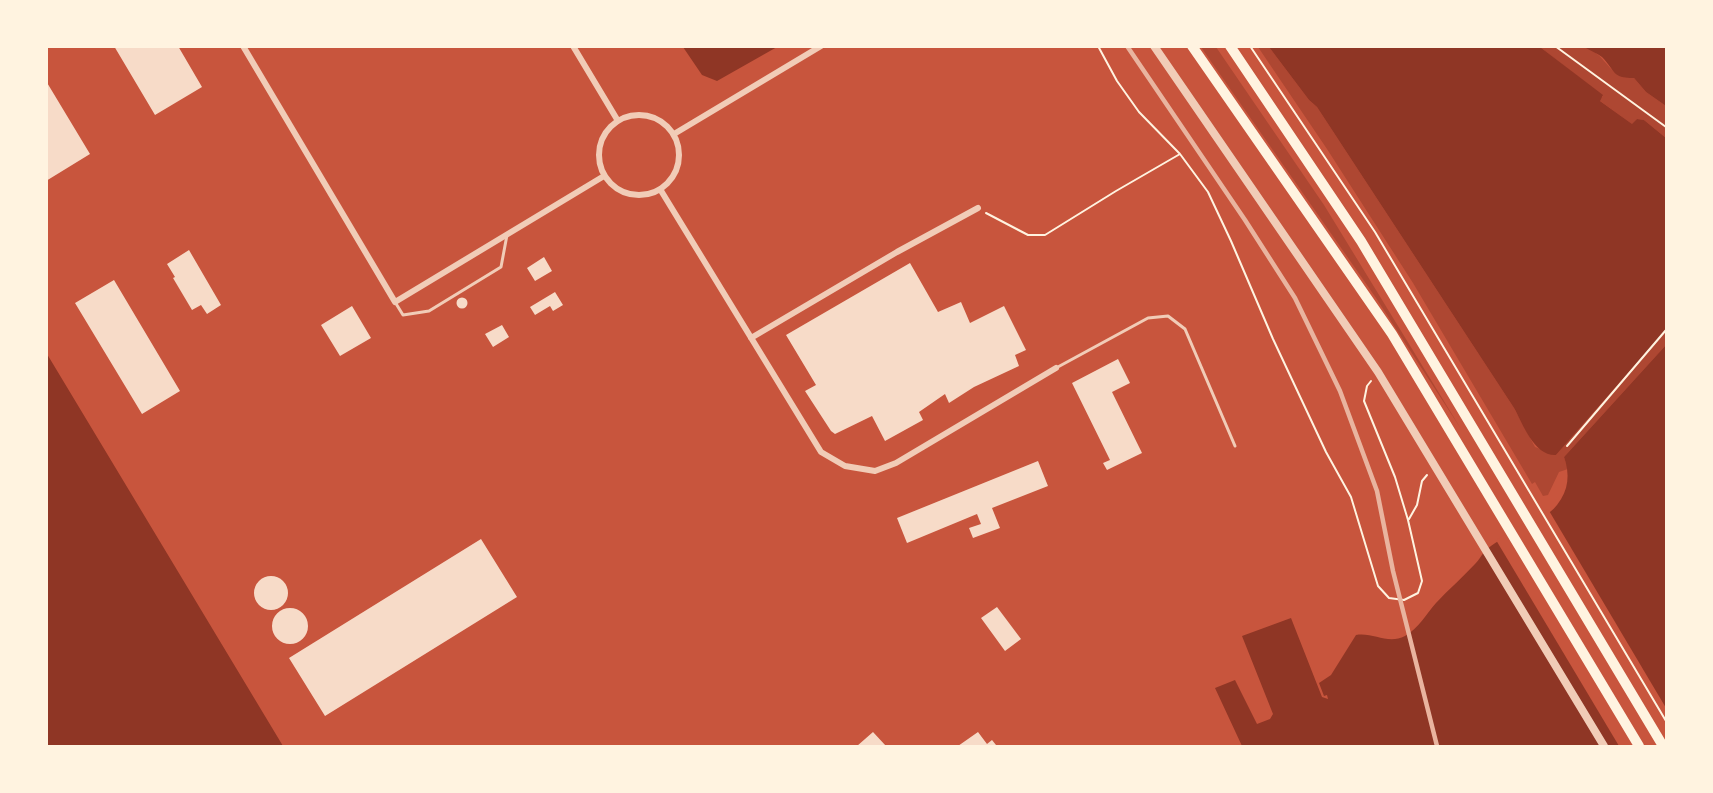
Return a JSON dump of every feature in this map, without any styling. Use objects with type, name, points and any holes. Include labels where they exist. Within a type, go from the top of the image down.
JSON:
[{"type":"highway","points":[[1192,46],[1392,334],[1639,747]]},
{"type":"highway","points":[[1230,46],[1361,242],[1663,747]]},
{"type":"street","points":[[243,46],[394,302],[604,176]]},
{"type":"street","points":[[573,46],[618,121]]},
{"type":"street","points":[[675,134],[821,46]]},
{"type":"street","points":[[1154,46],[1378,372],[1604,747]]},
{"type":"street","points":[[645,114],[662,121],[675,134],[680,152],[677,170],[667,185],[652,194],[633,196],[616,189],[604,176],[598,158],[601,140],[611,125],[627,116],[645,114]]},
{"type":"street","points":[[660,189],[821,452],[845,466],[875,471],[896,463],[1056,368]]},
{"type":"street","points":[[751,338],[897,252],[978,208]]},
{"type":"lane","points":[[394,302],[403,315],[429,311],[501,267],[508,234]]},
{"type":"lane","points":[[1056,368],[1148,318],[1168,316],[1185,329],[1235,446]]},
{"type":"path","points":[[1098,46],[1117,81],[1139,112],[1180,154],[1208,192],[1326,452],[1352,497],[1378,586],[1389,598],[1404,600],[1418,593],[1422,581],[1395,477],[1364,401],[1367,386],[1378,372]]},
{"type":"path","points":[[1250,46],[1375,232],[1666,721]]},
{"type":"path","points":[[1555,46],[1666,127]]},
{"type":"path","points":[[978,208],[1028,235],[1045,236],[1180,154]]},
{"type":"path","points":[[1567,446],[1666,330]]},
{"type":"path","points":[[1408,520],[1417,505],[1422,481],[1436,468]]},
{"type":"shaded area","points":[[1568,45],[1583,47],[1597,54],[1618,74],[1634,78],[1646,92],[1666,106],[1666,138],[1644,120],[1637,119],[1633,125],[1599,100],[1603,96],[1540,47]]},
{"type":"shaded area","points":[[683,47],[777,47],[717,81],[702,75]]},
{"type":"shaded area","points":[[1201,47],[1216,47],[1324,205],[1461,429],[1376,298]]},
{"type":"shaded area","points":[[1258,47],[1269,47],[1309,100],[1317,107],[1514,408],[1535,447],[1556,455],[1666,330],[1666,345],[1564,457],[1568,469],[1559,472],[1548,495],[1543,496],[1535,482],[1532,484],[1413,283]]},
{"type":"shaded area","points":[[1269,47],[1540,47],[1603,95],[1600,101],[1632,124],[1637,119],[1644,120],[1666,138],[1666,330],[1556,455],[1541,450],[1530,438],[1514,408],[1317,107],[1309,100]]},
{"type":"shaded area","points":[[1584,47],[1666,47],[1666,106],[1646,92],[1634,78],[1617,75],[1602,57]]},
{"type":"shaded area","points":[[1666,345],[1666,746],[1242,746],[1215,688],[1235,680],[1257,724],[1270,719],[1273,714],[1242,636],[1291,618],[1322,697],[1328,699],[1327,695],[1324,696],[1319,683],[1331,675],[1356,635],[1393,639],[1410,633],[1484,552],[1500,540],[1541,518],[1557,505],[1564,494],[1567,482],[1564,457]]},
{"type":"shaded area","points":[[47,354],[283,746],[47,746]]},
{"type":"pier","points":[[1548,509],[1666,708],[1666,746],[1619,746],[1496,540]]},
{"type":"building","points":[[114,46],[178,46],[202,87],[155,115]]},
{"type":"building","points":[[46,81],[90,154],[46,181]]},
{"type":"building","points":[[189,250],[221,305],[207,314],[201,305],[192,310],[167,264]]},
{"type":"building","points":[[544,257],[552,271],[535,281],[527,268]]},
{"type":"building","points":[[910,263],[938,312],[961,302],[970,323],[1004,306],[1026,350],[1015,355],[1019,366],[974,387],[949,403],[945,394],[919,412],[923,420],[885,441],[872,416],[835,434],[805,391],[816,385],[786,335]]},
{"type":"building","points":[[114,280],[180,391],[142,414],[75,303]]},
{"type":"building","points":[[555,292],[563,305],[553,311],[550,306],[535,315],[530,307]]},
{"type":"building","points":[[462,297],[468,303],[462,309],[456,303]]},
{"type":"building","points":[[352,306],[371,338],[340,356],[321,325]]},
{"type":"building","points":[[502,325],[509,337],[493,347],[485,334]]},
{"type":"building","points":[[1118,359],[1130,383],[1112,392],[1142,453],[1107,470],[1103,463],[1110,460],[1072,383]]},
{"type":"building","points":[[1038,461],[1048,486],[992,508],[1000,528],[973,538],[969,528],[981,524],[977,514],[907,543],[897,518]]},
{"type":"building","points":[[481,539],[517,597],[325,716],[289,658]]},
{"type":"building","points":[[271,576],[283,581],[288,593],[283,605],[271,610],[259,605],[254,593],[259,581]]},
{"type":"building","points":[[997,607],[1021,639],[1005,651],[981,618]]},
{"type":"building","points":[[290,608],[302,614],[308,626],[302,638],[290,644],[278,638],[272,626],[278,614]]},
{"type":"building","points":[[873,732],[886,746],[857,746]]},
{"type":"building","points":[[978,732],[987,744],[992,740],[996,745],[958,746]]},
{"type":"railway","points":[[1127,46],[1295,298],[1340,391],[1377,491],[1393,571],[1437,746]]}]
